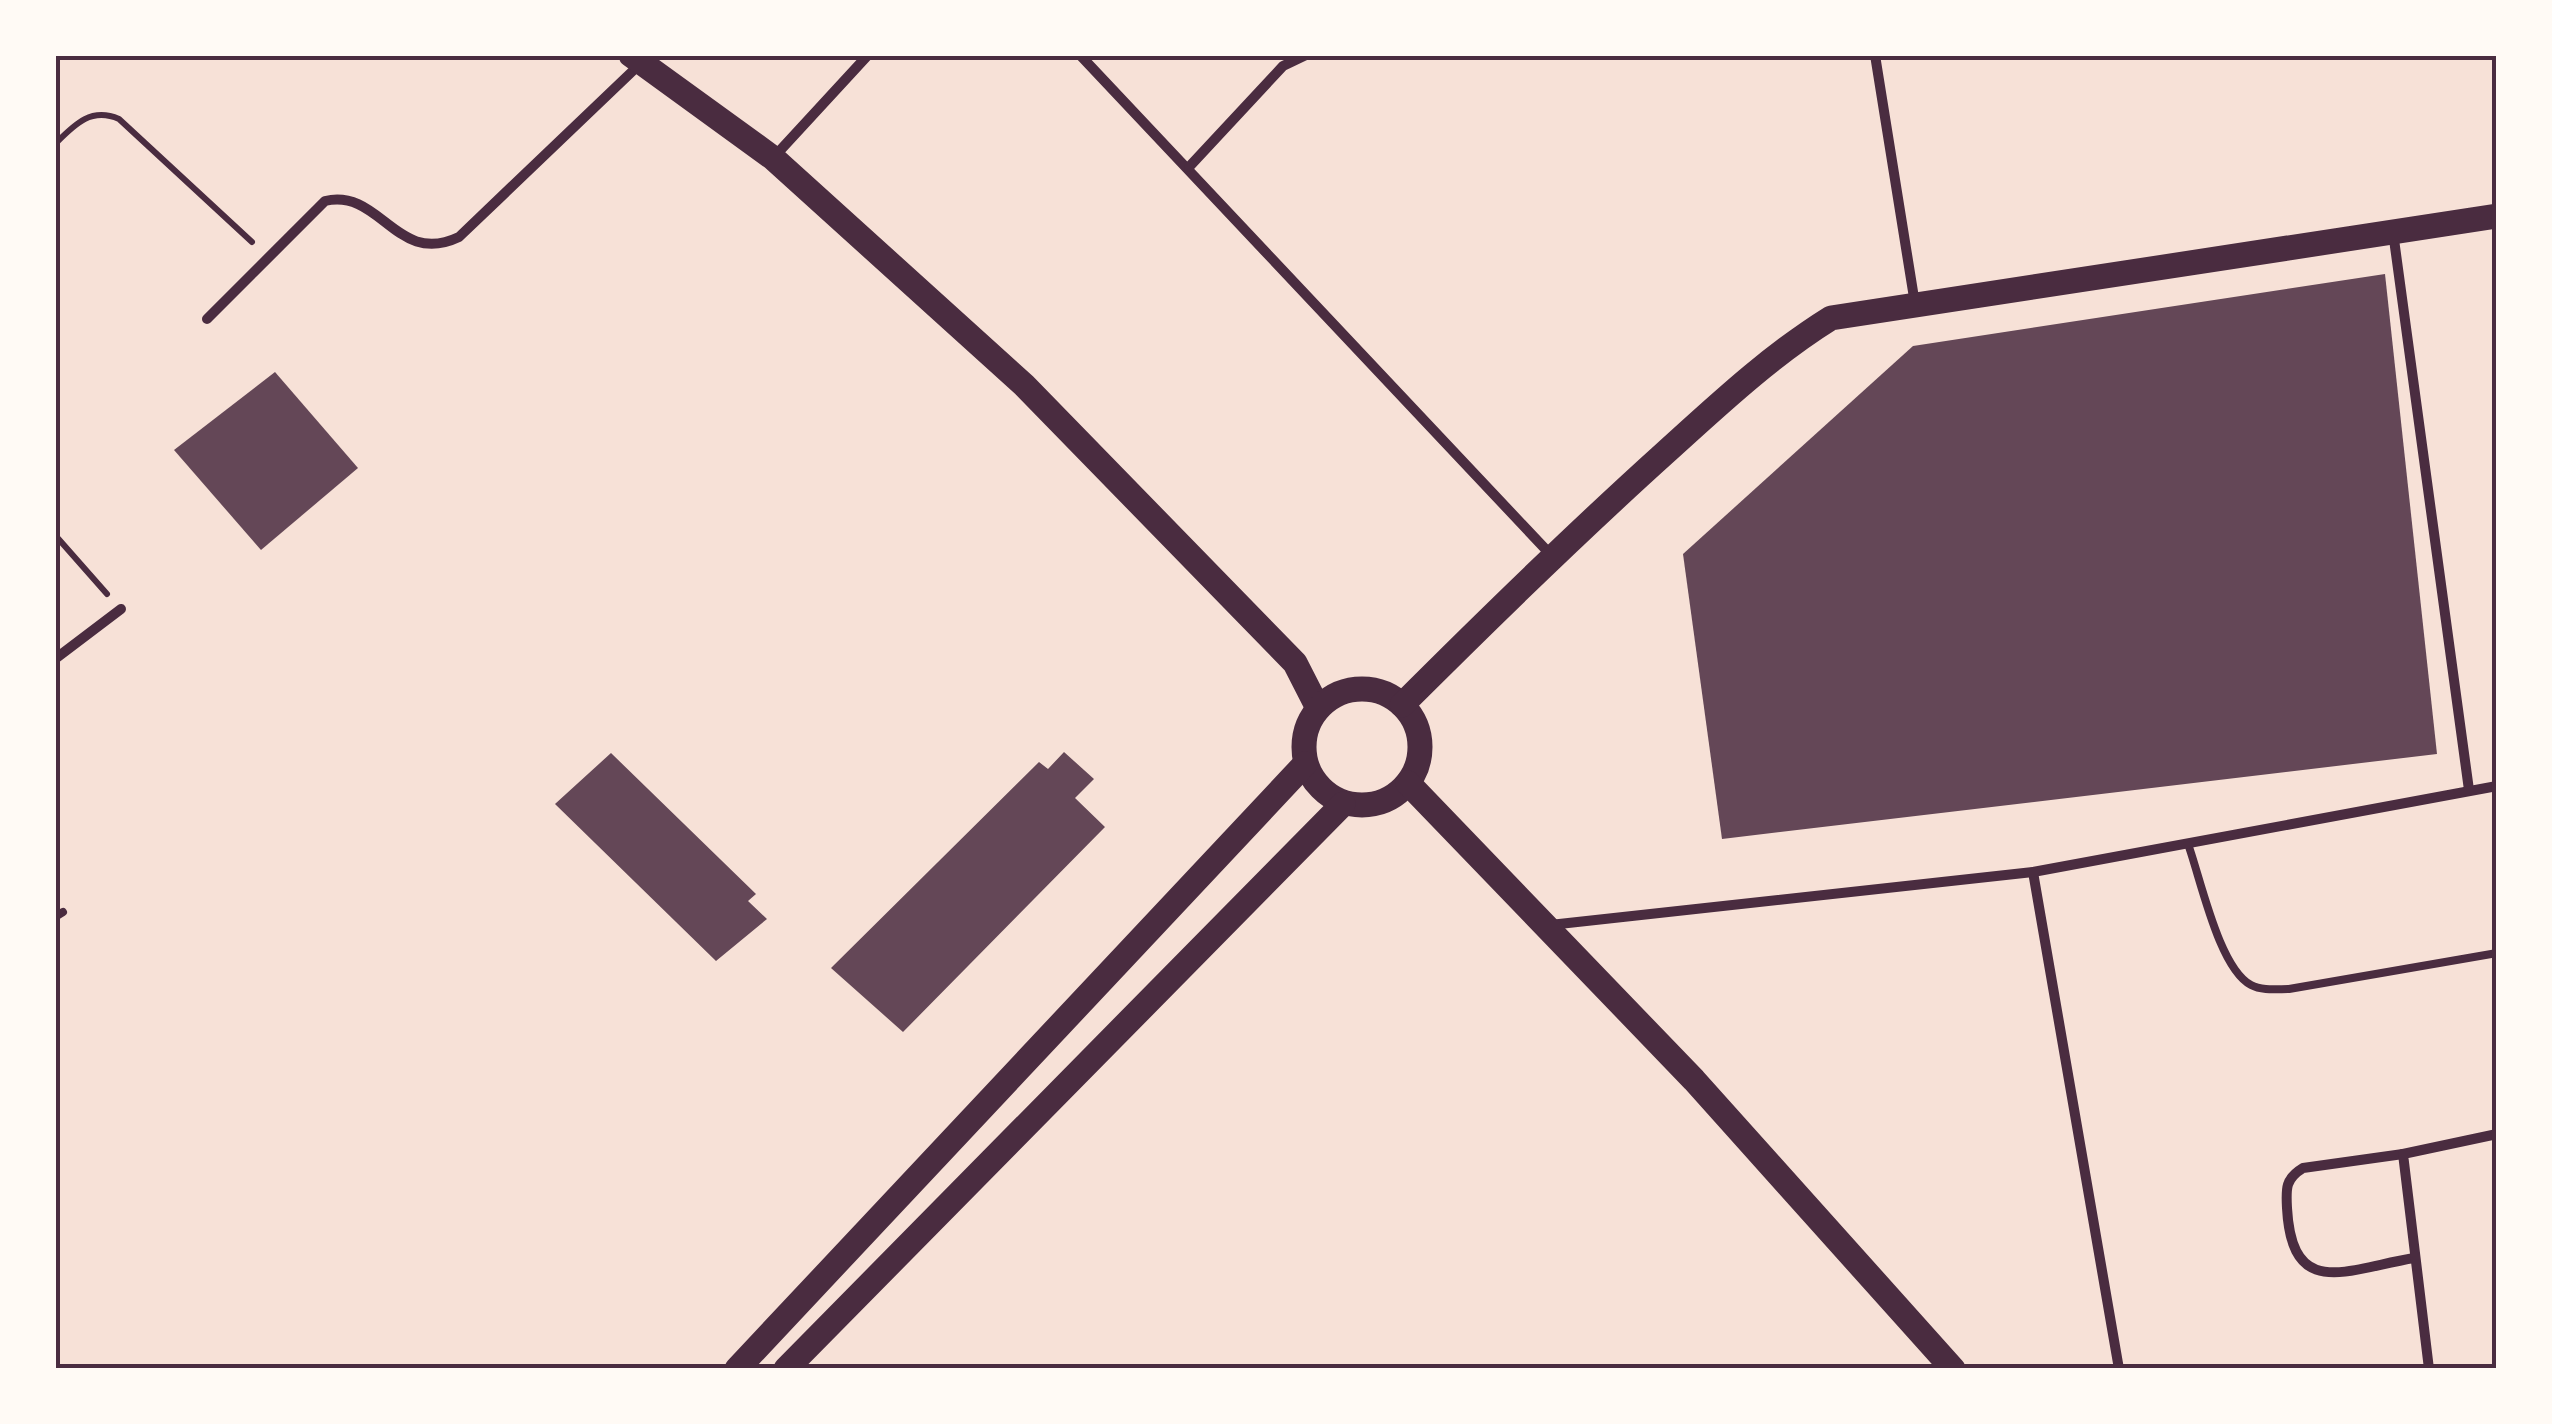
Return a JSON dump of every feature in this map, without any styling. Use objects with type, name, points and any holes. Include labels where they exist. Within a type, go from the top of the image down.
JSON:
[{"type":"main road","points":[[636,59],[773,158],[1024,385],[1295,663],[1318,708]]},
{"type":"main road","points":[[1402,705],[1551,555],[1790,344],[1830,318],[2497,216]]},
{"type":"main road","points":[[1355,688],[1388,695],[1402,705],[1413,718],[1420,751],[1408,783],[1379,804],[1343,804],[1314,781],[1306,764],[1306,731],[1318,708],[1338,693],[1355,688]]},
{"type":"main road","points":[[737,1369],[1306,764]]},
{"type":"main road","points":[[1408,783],[1694,1080],[1954,1369]]},
{"type":"main road","points":[[786,1369],[1343,804]]},
{"type":"street","points":[[773,158],[868,55]]},
{"type":"street","points":[[1080,55],[1551,555]]},
{"type":"street","points":[[1189,167],[1283,66],[1306,55]]},
{"type":"street","points":[[1874,55],[1915,304]]},
{"type":"street","points":[[207,319],[324,201],[359,204],[417,244],[430,247],[460,238],[636,59]]},
{"type":"street","points":[[2393,232],[2469,790]]},
{"type":"street","points":[[55,659],[121,609]]},
{"type":"street","points":[[1544,926],[2033,872],[2497,786]]},
{"type":"street","points":[[2033,872],[2118,1369]]},
{"type":"street","points":[[2414,1258],[2332,1273],[2303,1263],[2289,1244],[2286,1186],[2291,1175],[2302,1168],[2402,1154],[2497,1134]]},
{"type":"street","points":[[2402,1154],[2429,1369]]},
{"type":"lane","points":[[2188,844],[2227,962],[2240,978],[2260,989],[2289,988],[2497,953]]},
{"type":"path","points":[[55,144],[89,115],[100,112],[119,120],[267,256]]},
{"type":"path","points":[[55,535],[121,609]]},
{"type":"building","points":[[2385,274],[2437,754],[1722,839],[1683,554],[1913,346]]},
{"type":"building","points":[[275,372],[358,468],[261,550],[174,450]]},
{"type":"building","points":[[1064,752],[1094,779],[1075,798],[1105,827],[903,1032],[831,968],[1039,762],[1048,769]]},
{"type":"building","points":[[611,753],[756,894],[748,901],[767,919],[716,961],[555,804]]}]
